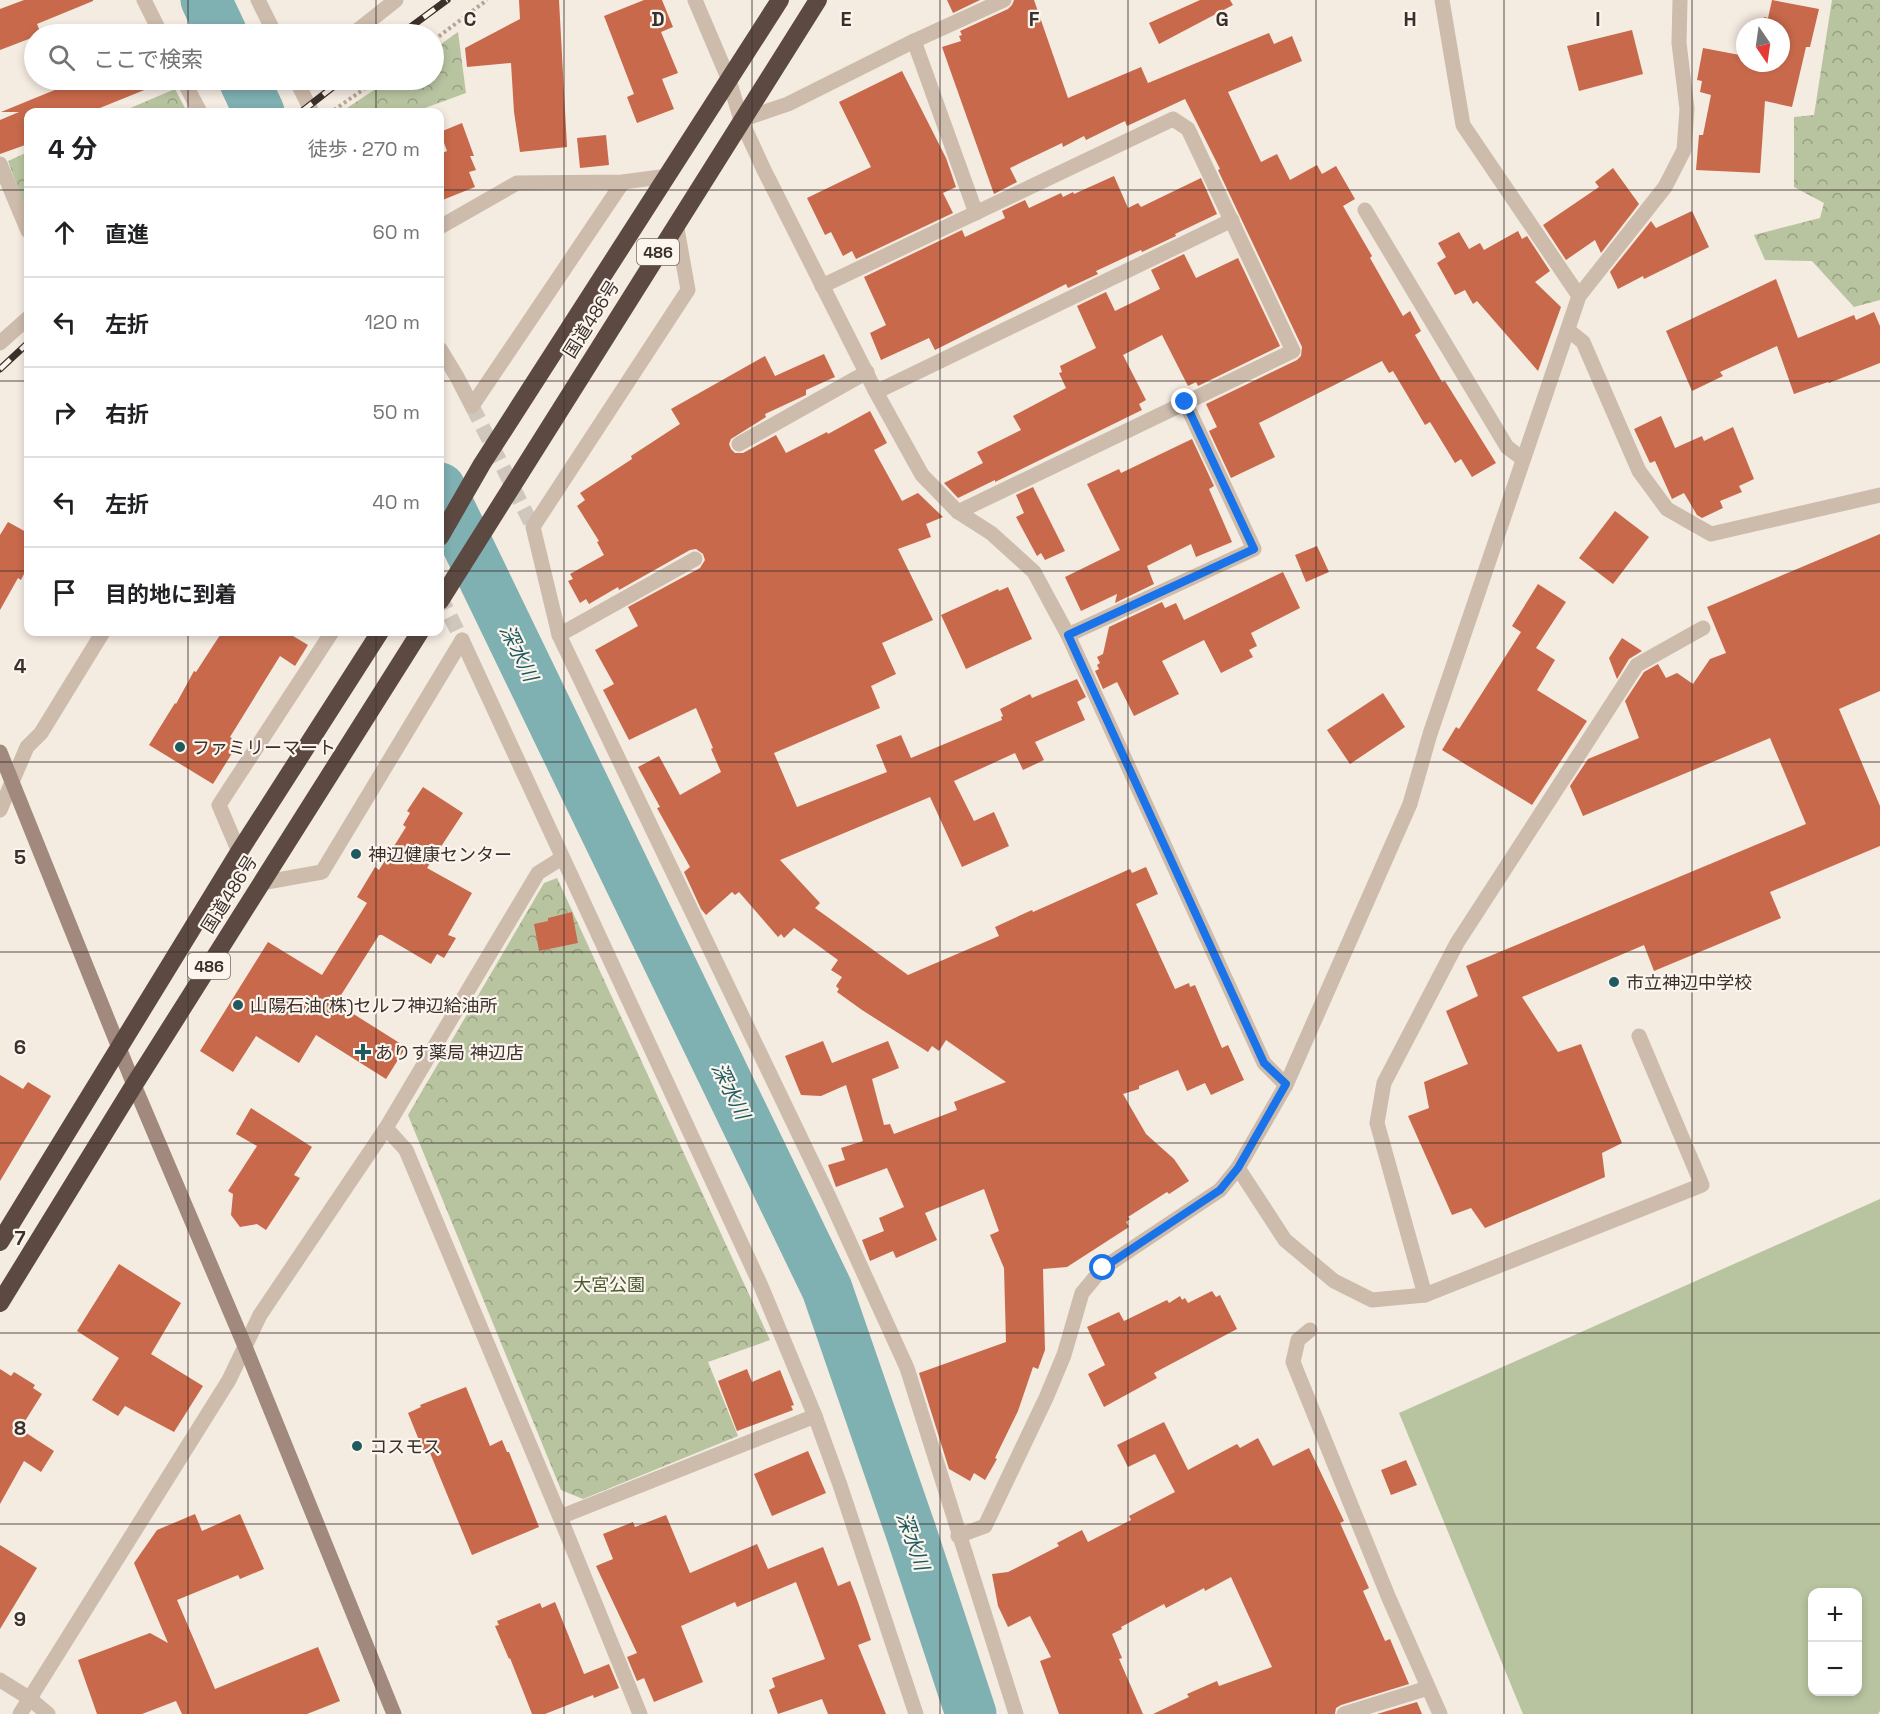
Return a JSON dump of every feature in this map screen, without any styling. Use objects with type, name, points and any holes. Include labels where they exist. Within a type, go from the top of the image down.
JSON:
[{"type":"highway","name":"国道486号","points":[[444,530],[482,464],[780,0]]},
{"type":"highway","name":"国道486号","points":[[444,594],[818,0]]},
{"type":"highway","name":"国道486号","points":[[0,1242],[239,852],[377,636]]},
{"type":"highway","name":"国道486号","points":[[0,1303],[134,1085],[417,636]]},
{"type":"street","points":[[144,0],[156,24]]},
{"type":"street","points":[[258,0],[270,24]]},
{"type":"street","points":[[366,24],[396,0]]},
{"type":"street","points":[[696,0],[729,80],[741,120],[876,392],[922,475],[958,512],[991,533],[1034,572],[1068,635],[1264,1063],[1286,1084]]},
{"type":"street","points":[[741,120],[788,104],[914,41],[1004,0]]},
{"type":"street","points":[[1442,0],[1463,124],[1579,296]]},
{"type":"street","points":[[958,1536],[984,1526],[1046,1398],[1064,1355],[1082,1293],[1103,1268],[1220,1190],[1238,1168],[1286,1084],[1410,804],[1430,734],[1579,296],[1665,187],[1684,150],[1687,109],[1679,43],[1680,0]]},
{"type":"street","points":[[914,41],[976,213]]},
{"type":"street","points":[[188,90],[198,108]]},
{"type":"street","points":[[301,90],[310,108]]},
{"type":"street","points":[[822,286],[1173,119],[1188,129],[1293,351],[958,512]]},
{"type":"street","points":[[0,164],[24,221]]},
{"type":"street","points":[[444,225],[517,183],[622,182],[668,176]]},
{"type":"street","points":[[444,356],[472,405],[622,182]]},
{"type":"street","points":[[1365,210],[1507,447],[1523,459]]},
{"type":"street","points":[[876,392],[1232,220]]},
{"type":"street","points":[[676,223],[688,290],[533,527],[559,635],[824,1186],[907,1368],[958,1536],[1016,1714]]},
{"type":"street","points":[[0,343],[24,322]]},
{"type":"street","points":[[1568,330],[1584,342],[1639,471],[1666,509],[1711,534],[1880,495]]},
{"type":"street","points":[[739,444],[867,372]]},
{"type":"street","points":[[1068,635],[1254,549],[1185,402]]},
{"type":"street","points":[[559,635],[695,559]]},
{"type":"street","points":[[1425,1295],[1377,1123],[1384,1083],[1457,943],[1637,665],[1702,628]]},
{"type":"street","points":[[0,810],[27,747],[41,733],[102,636]]},
{"type":"street","points":[[239,852],[219,805],[329,636]]},
{"type":"street","points":[[261,883],[322,872],[462,639],[761,1286],[815,1416],[840,1485],[916,1714]]},
{"type":"street","points":[[0,752],[134,1085],[244,1344],[394,1714]]},
{"type":"street","points":[[20,1714],[229,1380],[244,1344],[260,1315],[386,1128],[538,873],[562,858]]},
{"type":"street","points":[[1238,1168],[1285,1240],[1334,1281],[1372,1300],[1425,1295],[1702,1185],[1640,1036]]},
{"type":"street","points":[[386,1128],[406,1150],[640,1714]]},
{"type":"street","points":[[1310,1329],[1298,1340],[1293,1362],[1440,1714]]},
{"type":"street","points":[[560,1517],[815,1416]]},
{"type":"street","points":[[0,1680],[29,1698],[48,1714]]},
{"type":"street","points":[[1344,1714],[1428,1688]]},
{"type":"path","points":[[444,33],[487,0]]},
{"type":"path","points":[[337,108],[363,90]]},
{"type":"green space","points":[[1832,0],[1880,0],[1880,300],[1854,307],[1812,261],[1765,260],[1754,235],[1820,218],[1824,203],[1794,187],[1794,117],[1814,115]]},
{"type":"green space","points":[[458,32],[466,93],[425,108],[347,108],[374,90],[444,90],[444,42]]},
{"type":"green space","points":[[176,90],[185,108],[130,108]]},
{"type":"green space","points":[[24,154],[24,205],[8,161]]},
{"type":"green space","name":"大宮公園","points":[[557,878],[770,1340],[708,1362],[738,1436],[583,1499],[561,1490],[408,1115],[544,883]]},
{"type":"green space","points":[[1880,1199],[1880,1711],[1878,1714],[1523,1714],[1399,1413]]},
{"type":"building","points":[[24,0],[93,0],[37,24],[24,24],[24,41],[0,50],[0,9]]},
{"type":"building","points":[[519,0],[559,0],[567,147],[520,152],[514,112],[511,63],[467,67],[465,48],[520,19]]},
{"type":"building","points":[[644,0],[662,0],[673,27],[661,32],[678,73],[662,79],[674,109],[637,123],[627,97],[634,94],[604,16]]},
{"type":"building","points":[[947,0],[980,0],[953,13]]},
{"type":"building","points":[[1014,0],[1034,0],[1068,98],[1141,67],[1148,83],[1269,33],[1274,44],[1292,36],[1302,61],[1228,92],[1261,162],[1277,154],[1290,180],[1317,165],[1322,174],[1336,166],[1355,199],[1343,206],[1372,256],[1370,258],[1403,316],[1410,311],[1421,331],[1415,335],[1442,382],[1445,381],[1496,463],[1472,477],[1461,459],[1455,463],[1430,422],[1425,425],[1393,371],[1389,373],[1382,361],[1259,423],[1275,457],[1231,478],[1209,431],[1217,427],[1206,404],[1297,360],[1301,356],[1302,347],[1185,99],[1127,126],[1125,121],[1086,140],[1084,136],[1063,147],[1062,143],[1010,168],[1017,182],[994,194],[942,47],[961,41],[960,31],[1008,9]]},
{"type":"building","points":[[1200,0],[1230,0],[1233,5],[1159,44],[1149,23]]},
{"type":"building","points":[[1772,0],[1819,9],[1810,47],[1806,47],[1792,107],[1765,101],[1760,173],[1696,170],[1699,135],[1703,135],[1711,95],[1700,92],[1702,81],[1697,80],[1703,48],[1736,54],[1736,72],[1790,72],[1790,18],[1768,18]]},
{"type":"building","points":[[1632,30],[1643,74],[1579,91],[1567,46]]},
{"type":"building","points":[[902,71],[946,158],[956,187],[943,193],[953,213],[856,259],[852,251],[843,256],[831,232],[825,235],[807,198],[871,167],[839,102]]},
{"type":"building","points":[[55,90],[144,90],[100,108],[24,108],[24,145],[0,154],[0,120],[19,112],[1,112]]},
{"type":"building","points":[[462,123],[474,156],[470,156],[476,170],[469,172],[475,187],[444,199],[444,152],[447,151],[444,130]]},
{"type":"building","points":[[606,135],[609,165],[580,168],[577,138]]},
{"type":"building","points":[[1613,168],[1639,204],[1601,253],[1595,240],[1566,260],[1543,225],[1599,187],[1595,182]]},
{"type":"building","points":[[1114,176],[1128,208],[1138,203],[1141,207],[1201,178],[1217,214],[1175,234],[1176,236],[1096,271],[1098,274],[1068,288],[1066,284],[935,350],[929,338],[881,360],[870,333],[886,325],[864,277],[962,230],[965,237],[1005,218],[1002,211],[1025,200],[1029,208],[1061,193],[1063,197],[1073,192],[1074,194]]},
{"type":"building","points":[[1692,211],[1709,247],[1644,279],[1643,276],[1618,289],[1610,272],[1651,221],[1656,228]]},
{"type":"building","points":[[1518,231],[1522,239],[1527,236],[1550,271],[1535,282],[1561,307],[1538,371],[1477,301],[1473,304],[1465,290],[1455,295],[1437,263],[1446,257],[1438,243],[1459,232],[1469,249],[1480,243],[1484,250]]},
{"type":"building","points":[[1184,254],[1196,278],[1238,258],[1280,346],[1198,386],[1196,382],[1188,386],[1162,335],[1123,355],[1146,400],[1139,404],[1142,410],[958,498],[944,483],[983,463],[977,452],[1021,430],[1013,416],[1066,388],[1059,373],[1062,372],[1060,366],[1096,348],[1077,306],[1106,292],[1115,311],[1160,289],[1151,270]]},
{"type":"building","points":[[1776,279],[1798,338],[1854,315],[1856,320],[1874,312],[1880,326],[1880,363],[1794,394],[1777,346],[1720,372],[1723,376],[1692,391],[1666,331]]},
{"type":"building","points":[[824,354],[835,377],[806,390],[806,395],[765,414],[766,417],[731,439],[729,444],[731,449],[735,453],[743,453],[776,435],[786,453],[870,411],[887,443],[874,450],[902,501],[918,493],[943,517],[926,524],[931,537],[898,549],[933,620],[882,643],[896,674],[871,686],[880,708],[774,753],[797,807],[887,772],[876,745],[901,735],[911,758],[1002,720],[1000,709],[1030,694],[1032,698],[1077,679],[1086,697],[1077,702],[1085,720],[1035,742],[1044,760],[1023,770],[1015,753],[954,781],[974,821],[994,812],[1009,846],[962,867],[930,797],[780,860],[820,903],[815,908],[908,975],[999,936],[995,927],[1032,910],[1033,912],[1130,869],[1132,873],[1146,867],[1158,894],[1136,904],[1175,989],[1189,983],[1190,987],[1195,985],[1222,1048],[1228,1045],[1244,1080],[1211,1095],[1205,1083],[1187,1091],[1178,1070],[1139,1086],[1139,1089],[1123,1094],[1146,1134],[1174,1159],[1189,1181],[1128,1217],[1130,1219],[1126,1222],[1129,1227],[1067,1267],[1043,1269],[1045,1350],[1038,1369],[1033,1367],[1018,1411],[985,1480],[974,1473],[970,1481],[949,1469],[919,1373],[1006,1342],[1004,1268],[990,1235],[999,1231],[984,1189],[925,1213],[937,1240],[896,1258],[893,1251],[870,1261],[862,1240],[884,1231],[879,1218],[904,1207],[887,1168],[836,1187],[828,1165],[845,1160],[841,1148],[863,1141],[846,1085],[821,1096],[801,1095],[785,1056],[823,1041],[832,1063],[888,1041],[899,1068],[872,1079],[884,1125],[890,1124],[894,1134],[957,1110],[954,1102],[1006,1082],[946,1040],[939,1051],[932,1046],[928,1052],[862,1010],[837,992],[839,989],[836,986],[842,977],[831,970],[838,960],[794,928],[784,938],[781,934],[778,937],[739,892],[735,895],[732,892],[706,915],[701,909],[684,872],[690,867],[657,808],[660,807],[638,767],[659,756],[680,795],[721,772],[711,749],[713,748],[696,708],[629,740],[603,690],[614,684],[595,650],[638,626],[628,607],[700,568],[705,560],[703,554],[696,549],[690,550],[589,604],[586,599],[580,603],[568,581],[573,579],[570,574],[604,555],[597,542],[599,541],[577,506],[585,500],[580,493],[680,424],[671,409],[765,356],[775,376]]},
{"type":"building","points":[[1661,416],[1675,448],[1702,436],[1704,441],[1733,427],[1754,479],[1739,486],[1742,492],[1720,501],[1723,508],[1702,518],[1697,515],[1684,493],[1672,499],[1655,461],[1650,463],[1634,429]]},
{"type":"building","points":[[1192,439],[1214,486],[1209,489],[1232,542],[1196,557],[1191,544],[1147,566],[1154,584],[1115,603],[1117,594],[1081,611],[1065,577],[1120,550],[1087,484],[1119,469],[1121,473]]},
{"type":"building","points":[[1033,487],[1065,551],[1045,560],[1041,553],[1037,556],[1016,517],[1024,513],[1016,495]]},
{"type":"building","points":[[1615,511],[1649,537],[1613,584],[1579,558]]},
{"type":"building","points":[[8,522],[24,531],[24,574],[21,580],[18,578],[0,610],[0,535]]},
{"type":"building","points":[[1880,534],[1880,691],[1839,709],[1880,806],[1880,846],[1770,892],[1781,918],[1654,971],[1644,945],[1522,997],[1558,1052],[1581,1044],[1622,1143],[1602,1153],[1605,1177],[1485,1228],[1471,1208],[1452,1215],[1408,1116],[1429,1108],[1424,1082],[1468,1064],[1446,1011],[1478,996],[1466,966],[1806,824],[1770,738],[1583,816],[1570,786],[1588,759],[1639,738],[1625,701],[1644,672],[1658,664],[1666,678],[1677,673],[1693,684],[1710,659],[1726,653],[1707,607]]},
{"type":"building","points":[[1317,546],[1329,572],[1306,582],[1295,555]]},
{"type":"building","points":[[1283,572],[1300,608],[1251,633],[1257,646],[1249,650],[1253,657],[1221,673],[1204,640],[1162,661],[1179,694],[1134,716],[1117,682],[1103,689],[1095,671],[1099,669],[1097,665],[1100,663],[1097,657],[1103,654],[1109,627],[1162,602],[1165,608],[1176,603],[1184,620]]},
{"type":"building","points":[[1538,584],[1566,602],[1536,648],[1555,660],[1537,690],[1587,721],[1532,805],[1442,750],[1456,727],[1459,729],[1521,632],[1512,626]]},
{"type":"building","points":[[1008,587],[1032,639],[966,669],[941,615],[998,589],[999,591]]},
{"type":"building","points":[[219,636],[293,636],[308,645],[295,666],[280,656],[230,737],[239,742],[213,784],[149,745],[194,671],[196,672]]},
{"type":"building","points":[[1622,638],[1642,651],[1629,659],[1617,679],[1609,658]]},
{"type":"building","points":[[1383,693],[1405,727],[1350,764],[1327,730]]},
{"type":"building","points":[[423,787],[463,813],[427,868],[472,893],[448,935],[456,938],[444,958],[437,954],[431,964],[379,935],[336,1003],[406,1047],[386,1079],[316,1035],[299,1063],[256,1036],[233,1072],[200,1051],[268,942],[322,975],[367,903],[357,897],[375,867],[379,870],[406,827],[403,825],[410,813],[407,811]]},
{"type":"building","points":[[572,912],[578,943],[539,951],[534,924]]},
{"type":"building","points":[[0,1075],[23,1089],[28,1082],[51,1096],[0,1181]]},
{"type":"building","points":[[251,1108],[312,1147],[294,1175],[300,1178],[266,1230],[257,1224],[240,1227],[231,1215],[233,1194],[228,1191],[257,1146],[236,1134]]},
{"type":"building","points":[[119,1264],[181,1303],[151,1354],[203,1386],[174,1432],[125,1406],[118,1416],[92,1400],[119,1358],[77,1331]]},
{"type":"building","points":[[1212,1291],[1216,1297],[1220,1295],[1237,1329],[1154,1373],[1157,1378],[1104,1407],[1088,1374],[1105,1365],[1087,1327],[1119,1312],[1124,1321],[1167,1300],[1169,1303],[1180,1296],[1188,1303]]},
{"type":"building","points":[[0,1369],[11,1376],[14,1372],[35,1385],[33,1388],[42,1394],[20,1429],[54,1451],[41,1472],[24,1461],[0,1504]]},
{"type":"building","points":[[747,1369],[752,1382],[780,1370],[794,1405],[791,1406],[793,1410],[737,1431],[718,1381]]},
{"type":"building","points":[[466,1387],[490,1446],[502,1440],[509,1452],[539,1527],[472,1555],[428,1448],[423,1450],[408,1413],[421,1407],[420,1405]]},
{"type":"building","points":[[1164,1422],[1188,1470],[1237,1444],[1240,1448],[1258,1438],[1273,1466],[1309,1448],[1344,1521],[1340,1523],[1369,1588],[1363,1591],[1385,1641],[1390,1639],[1409,1684],[1341,1705],[1336,1708],[1335,1714],[1153,1714],[1189,1697],[1187,1694],[1217,1681],[1219,1686],[1272,1667],[1231,1577],[1166,1608],[1164,1604],[1112,1634],[1122,1658],[1119,1659],[1143,1714],[1059,1714],[1040,1661],[1051,1657],[1030,1616],[1008,1627],[998,1606],[992,1574],[1008,1572],[1059,1546],[1057,1543],[1082,1530],[1088,1542],[1131,1520],[1129,1516],[1175,1492],[1155,1454],[1128,1467],[1117,1445]]},
{"type":"building","points":[[808,1451],[826,1493],[772,1516],[754,1474]]},
{"type":"building","points":[[1406,1460],[1417,1485],[1391,1495],[1381,1470]]},
{"type":"building","points":[[195,1514],[202,1531],[240,1514],[264,1569],[240,1579],[238,1575],[177,1600],[215,1689],[318,1647],[340,1701],[307,1714],[182,1714],[176,1701],[142,1714],[97,1714],[78,1660],[150,1633],[168,1643],[134,1563],[157,1530]]},
{"type":"building","points":[[666,1515],[690,1573],[757,1544],[768,1569],[823,1547],[838,1586],[850,1581],[858,1602],[871,1640],[858,1645],[886,1714],[828,1714],[822,1699],[778,1714],[769,1690],[775,1687],[772,1678],[825,1659],[796,1582],[737,1607],[735,1602],[681,1626],[703,1682],[654,1702],[644,1678],[637,1681],[627,1657],[637,1653],[596,1566],[613,1559],[603,1534],[633,1522],[635,1527]]},
{"type":"building","points":[[0,1545],[37,1568],[0,1629]]},
{"type":"building","points":[[555,1602],[584,1674],[609,1664],[619,1688],[594,1698],[593,1695],[545,1714],[532,1714],[495,1626],[499,1625],[497,1621],[540,1603],[542,1608]]},
{"type":"building","points":[[1417,1702],[1422,1714],[1377,1714]]},
{"type":"waterway","name":"深水川","points":[[206,0],[217,24]]},
{"type":"waterway","name":"深水川","points":[[249,90],[257,108]]},
{"type":"waterway","name":"深水川","points":[[444,496],[827,1289],[971,1714]]},
{"type":"tunnel","points":[[472,406],[533,527]]},
{"type":"tunnel","points":[[444,604],[462,640]]},
{"type":"railway","points":[[415,24],[447,0]]},
{"type":"railway","points":[[306,108],[329,90]]},
{"type":"railway","points":[[0,369],[24,347]]},
{"type":"place","name":"ファミリーマート","points":[[180,747]]},
{"type":"place","name":"神辺健康センター","points":[[356,854]]},
{"type":"place","name":"市立神辺中学校","points":[[1614,982]]},
{"type":"place","name":"山陽石油(株)セルフ神辺給油所","points":[[238,1005]]},
{"type":"place","name":"ありす薬局 神辺店","points":[[363,1052]]},
{"type":"place","name":"コスモス","points":[[357,1446]]},
{"type":"route","points":[[1103,1268],[1220,1190],[1238,1168],[1286,1084],[1264,1063],[1068,635],[1254,549],[1185,402]]}]
